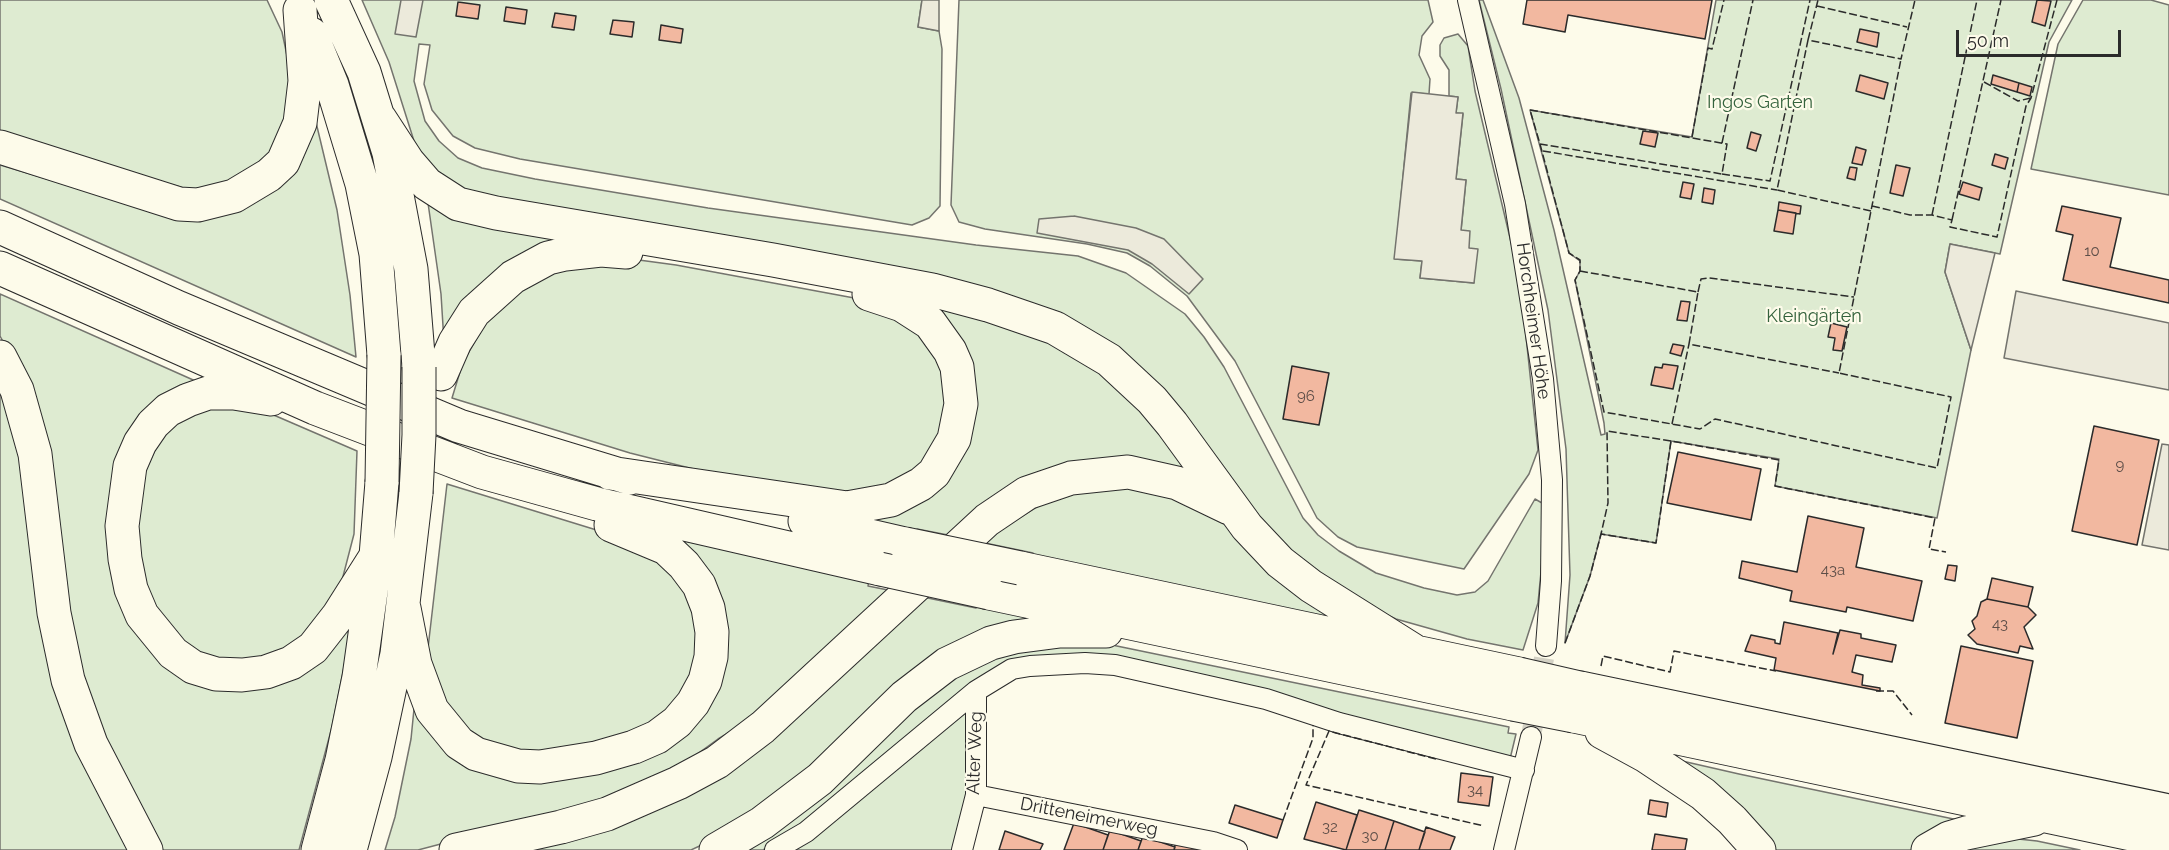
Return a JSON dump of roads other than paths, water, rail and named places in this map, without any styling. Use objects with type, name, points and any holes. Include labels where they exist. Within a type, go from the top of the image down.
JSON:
[{"type":"highway","points":[[331,0],[360,62],[380,119],[406,240],[430,370],[419,435],[416,493],[404,608],[387,705],[336,842]]},
{"type":"highway","points":[[0,147],[179,204],[198,205],[234,196],[269,175],[283,162],[300,123],[305,81],[297,5]]},
{"type":"highway","points":[[297,5],[332,85],[362,184],[376,254],[384,354],[382,482],[376,556],[336,842]]},
{"type":"highway","points":[[380,119],[408,162],[427,184],[435,192],[458,204],[496,213],[773,260],[932,290],[988,304],[1054,328],[1109,360],[1144,392],[1172,424],[1236,512],[1267,548],[1296,575],[1416,652]]},
{"type":"highway","points":[[0,227],[273,349],[459,426],[610,473],[905,544],[1416,652],[1516,689]]},
{"type":"highway","points":[[430,370],[455,342],[474,312],[513,277],[548,258],[601,250],[650,255],[860,291],[882,297],[917,313],[930,323],[950,351],[957,367],[961,404],[954,439],[944,458],[934,473],[921,484],[885,502],[847,508],[610,473]]},
{"type":"highway","points":[[0,268],[315,408],[482,472],[666,548],[684,565],[699,585],[708,608],[712,632],[711,657],[707,673],[693,703],[677,722],[657,736],[596,758],[540,767],[494,762],[459,743],[432,710],[418,674],[404,608]]},
{"type":"highway","points":[[0,357],[17,390],[32,443],[54,613],[68,680],[105,772],[146,850]]},
{"type":"highway","points":[[315,408],[234,393],[208,393],[168,410],[153,424],[140,443],[130,466],[125,494],[122,526],[131,589],[142,615],[156,635],[173,653],[194,667],[216,674],[242,675],[266,672],[291,663],[313,648],[338,616],[376,556]]},
{"type":"highway","points":[[482,472],[597,504],[880,569],[1164,630],[1516,689],[1577,702],[2049,816],[2169,842]]},
{"type":"highway","points":[[456,850],[607,814],[678,783],[717,762],[763,728],[987,520],[1027,493],[1071,478],[1128,472],[1177,483],[1236,512]]},
{"type":"highway","points":[[716,850],[789,803],[848,754],[904,697],[947,664],[967,653],[991,643],[1040,633],[1164,630]]},
{"type":"highway","points":[[1577,702],[2169,811]]},
{"type":"highway","points":[[1577,702],[1646,756],[1702,794],[1732,820],[1759,850]]},
{"type":"highway","points":[[1928,850],[1966,833],[2049,816]]},
{"type":"street","name":"Horchheimer Höhe","points":[[1468,0],[1517,216],[1545,399],[1552,491],[1551,582],[1546,646]]},
{"type":"street","points":[[775,850],[806,832],[976,691],[1012,669],[1030,666],[1085,663],[1114,665],[1266,699],[1359,729],[1524,770]]},
{"type":"street","name":"Alter Weg","points":[[962,850],[976,795],[976,691]]},
{"type":"street","points":[[1504,850],[1531,737]]},
{"type":"street","name":"Dritteneimerweg","points":[[976,795],[1213,842],[1237,850]]},
{"type":"tunnel","points":[[1531,737],[1546,646]]},
{"type":"park label","name":"Ingos Garten","points":[[1760,103]]},
{"type":"park label","name":"Kleingärten","points":[[1814,317]]}]
